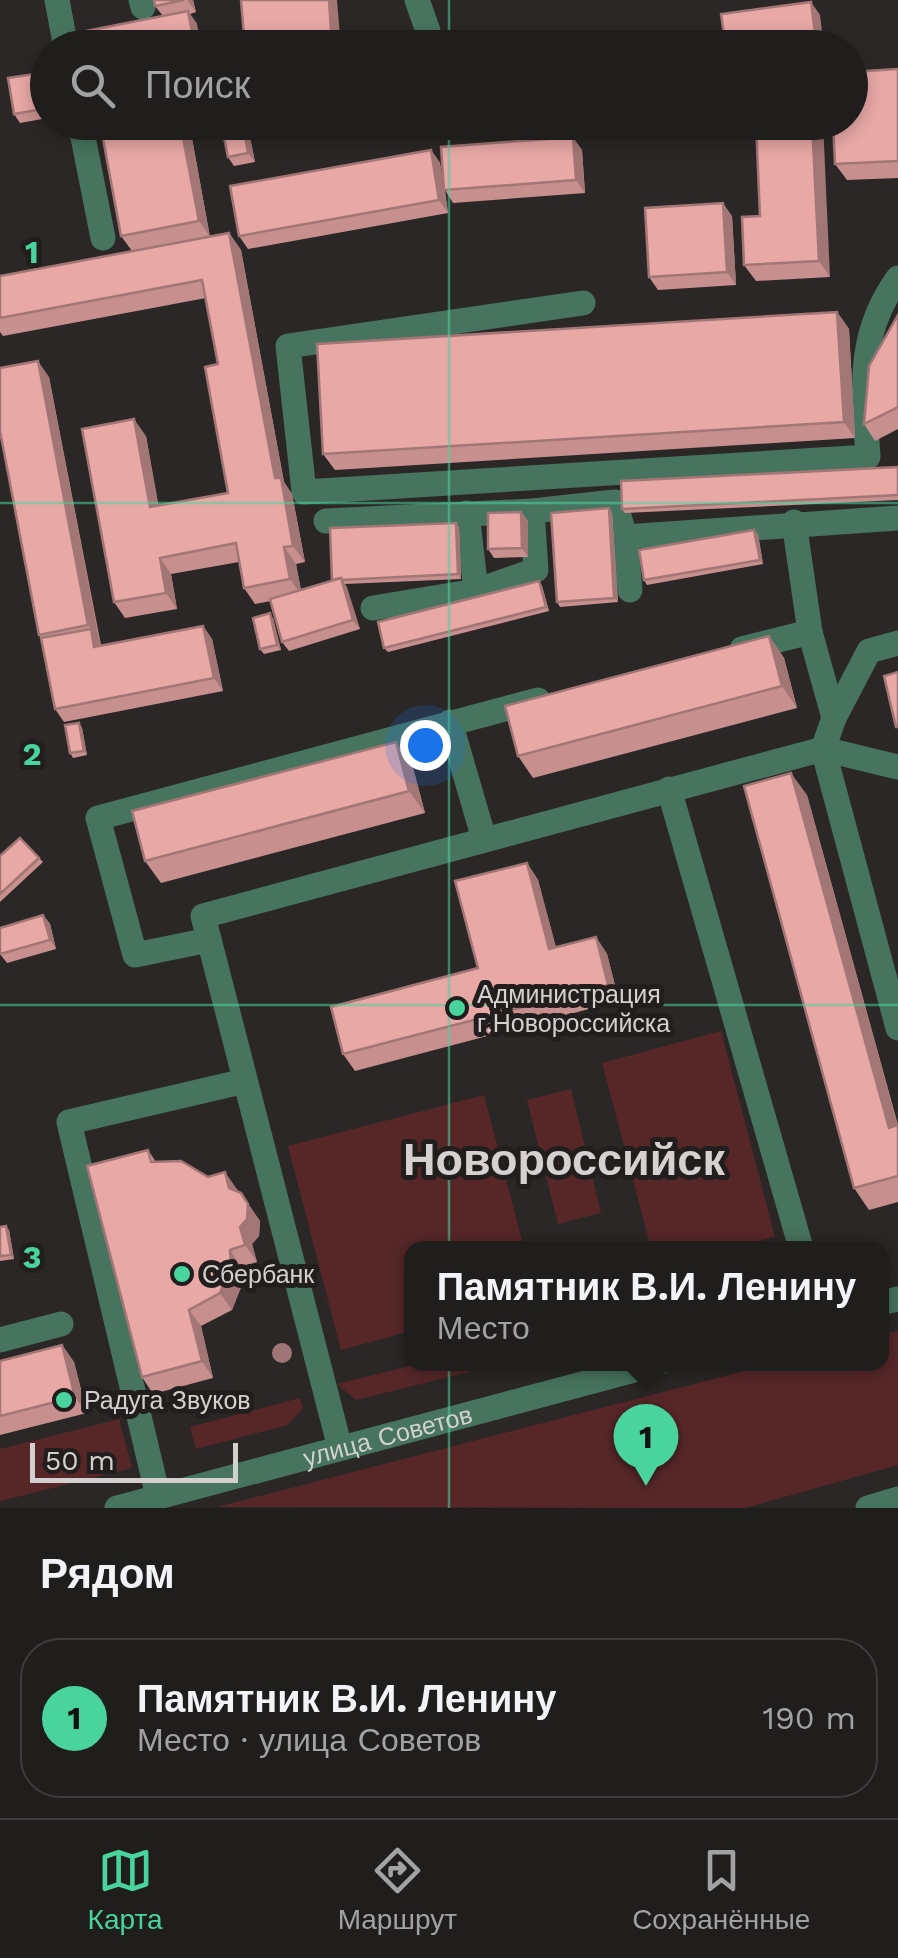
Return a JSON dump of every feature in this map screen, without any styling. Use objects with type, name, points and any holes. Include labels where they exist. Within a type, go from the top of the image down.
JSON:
[{"type":"street","points":[[57,0],[63,30]]},
{"type":"street","points":[[417,0],[428,30]]},
{"type":"street","points":[[84,140],[103,238]]},
{"type":"street","points":[[582,303],[288,346],[304,492],[868,457],[862,362],[882,300],[898,278]]},
{"type":"street","points":[[326,521],[532,511],[615,502],[625,536],[630,590]]},
{"type":"street","points":[[373,608],[476,591],[536,570],[532,511]]},
{"type":"street","points":[[467,513],[476,591]]},
{"type":"street","points":[[625,536],[898,518]]},
{"type":"street","points":[[794,522],[810,632],[834,718]]},
{"type":"street","points":[[715,656],[810,632]]},
{"type":"street","points":[[898,643],[869,650],[834,718],[823,749],[886,936],[898,1028]]},
{"type":"street","points":[[209,940],[135,955],[98,818],[564,694]]},
{"type":"street","points":[[450,722],[484,839]]},
{"type":"street","points":[[340,1448],[202,916],[823,749],[898,766]]},
{"type":"street","points":[[668,788],[799,1241]]},
{"type":"street","points":[[139,1504],[69,1122],[245,1081]]},
{"type":"street","points":[[0,1340],[60,1324]]},
{"type":"street","name":"улица Советов","points":[[139,1504],[631,1371]]},
{"type":"street","points":[[868,1508],[898,1500]]},
{"type":"shaded area","points":[[721,1031],[775,1237],[759,1241],[649,1241],[602,1063]]},
{"type":"shaded area","points":[[571,1089],[601,1213],[558,1224],[527,1100]]},
{"type":"shaded area","points":[[484,1095],[522,1241],[404,1241],[404,1333],[341,1350],[288,1146]]},
{"type":"shaded area","points":[[898,1331],[898,1465],[745,1508],[217,1507],[745,1371],[889,1371],[889,1333]]},
{"type":"shaded area","points":[[404,1367],[404,1371],[473,1371],[356,1400],[337,1384]]},
{"type":"shaded area","points":[[300,1398],[303,1408],[288,1425],[196,1449],[190,1427]]},
{"type":"shaded area","points":[[119,1419],[132,1468],[0,1501],[0,1449]]},
{"type":"building","points":[[154,0],[184,0],[155,6]]},
{"type":"building","points":[[241,0],[329,0],[331,30],[244,30]]},
{"type":"building","points":[[811,2],[815,30],[723,30],[721,14]]},
{"type":"building","points":[[188,11],[192,30],[91,30]]},
{"type":"building","points":[[898,69],[898,161],[835,164],[834,140],[868,140],[868,71]]},
{"type":"building","points":[[30,75],[30,111],[14,114],[8,78]]},
{"type":"building","points":[[103,140],[183,140],[199,221],[121,236]]},
{"type":"building","points":[[225,140],[246,140],[248,153],[228,157]]},
{"type":"building","points":[[573,140],[576,180],[444,190],[441,147]]},
{"type":"building","points":[[757,140],[813,140],[819,261],[744,265],[742,217],[760,216]]},
{"type":"building","points":[[431,150],[439,200],[239,236],[230,186]]},
{"type":"building","points":[[723,203],[727,272],[649,277],[645,208]]},
{"type":"building","points":[[229,233],[275,478],[281,478],[293,546],[284,547],[290,579],[244,588],[236,543],[160,558],[166,593],[114,602],[82,429],[134,419],[150,507],[228,493],[205,367],[218,364],[202,280],[0,318],[0,276]]},
{"type":"building","points":[[837,312],[844,422],[323,454],[317,344]]},
{"type":"building","points":[[898,315],[898,407],[864,424],[869,366]]},
{"type":"building","points":[[38,361],[88,625],[39,635],[0,431],[0,368]]},
{"type":"building","points":[[898,467],[898,495],[622,509],[621,481]]},
{"type":"building","points":[[609,508],[614,598],[557,602],[551,513]]},
{"type":"building","points":[[521,512],[522,548],[488,549],[488,513]]},
{"type":"building","points":[[456,523],[458,574],[332,580],[330,528]]},
{"type":"building","points":[[754,530],[760,560],[644,580],[639,550]]},
{"type":"building","points":[[341,578],[353,620],[282,642],[270,599]]},
{"type":"building","points":[[539,581],[546,607],[384,648],[378,622]]},
{"type":"building","points":[[270,613],[277,645],[260,649],[253,618]]},
{"type":"building","points":[[203,626],[214,678],[55,709],[41,638],[91,629],[94,647]]},
{"type":"building","points":[[769,636],[782,686],[518,756],[505,706]]},
{"type":"building","points":[[898,672],[898,727],[896,727],[884,676]]},
{"type":"building","points":[[79,723],[84,751],[70,753],[65,725]]},
{"type":"building","points":[[396,742],[409,791],[145,861],[132,811]]},
{"type":"building","points":[[791,773],[889,1128],[898,1125],[898,1176],[854,1188],[744,786]]},
{"type":"building","points":[[20,838],[39,858],[0,894],[0,856]]},
{"type":"building","points":[[527,863],[549,949],[596,937],[608,985],[343,1054],[331,1007],[478,968],[455,881]]},
{"type":"building","points":[[43,915],[50,940],[0,954],[0,928]]},
{"type":"building","name":"Сбербанк","points":[[148,1150],[151,1162],[181,1161],[208,1177],[225,1172],[229,1188],[241,1193],[248,1204],[247,1219],[240,1227],[245,1245],[230,1250],[231,1266],[220,1293],[189,1310],[202,1361],[142,1377],[87,1166]]},
{"type":"building","points":[[6,1226],[11,1255],[0,1256],[0,1227]]},
{"type":"building","points":[[62,1345],[75,1397],[0,1416],[0,1361]]},
{"type":"place","name":"Администрация г.Новороссийска","points":[[457,1008]]},
{"type":"place","name":"Сбербанк","points":[[182,1274]]},
{"type":"place","name":"Радуга Звуков","points":[[64,1400]]},
{"type":"place","name":"Памятник В.И. Ленину","points":[[646,1486]]},
{"type":"district","name":"Новороссийск","points":[[564,1159]]}]
